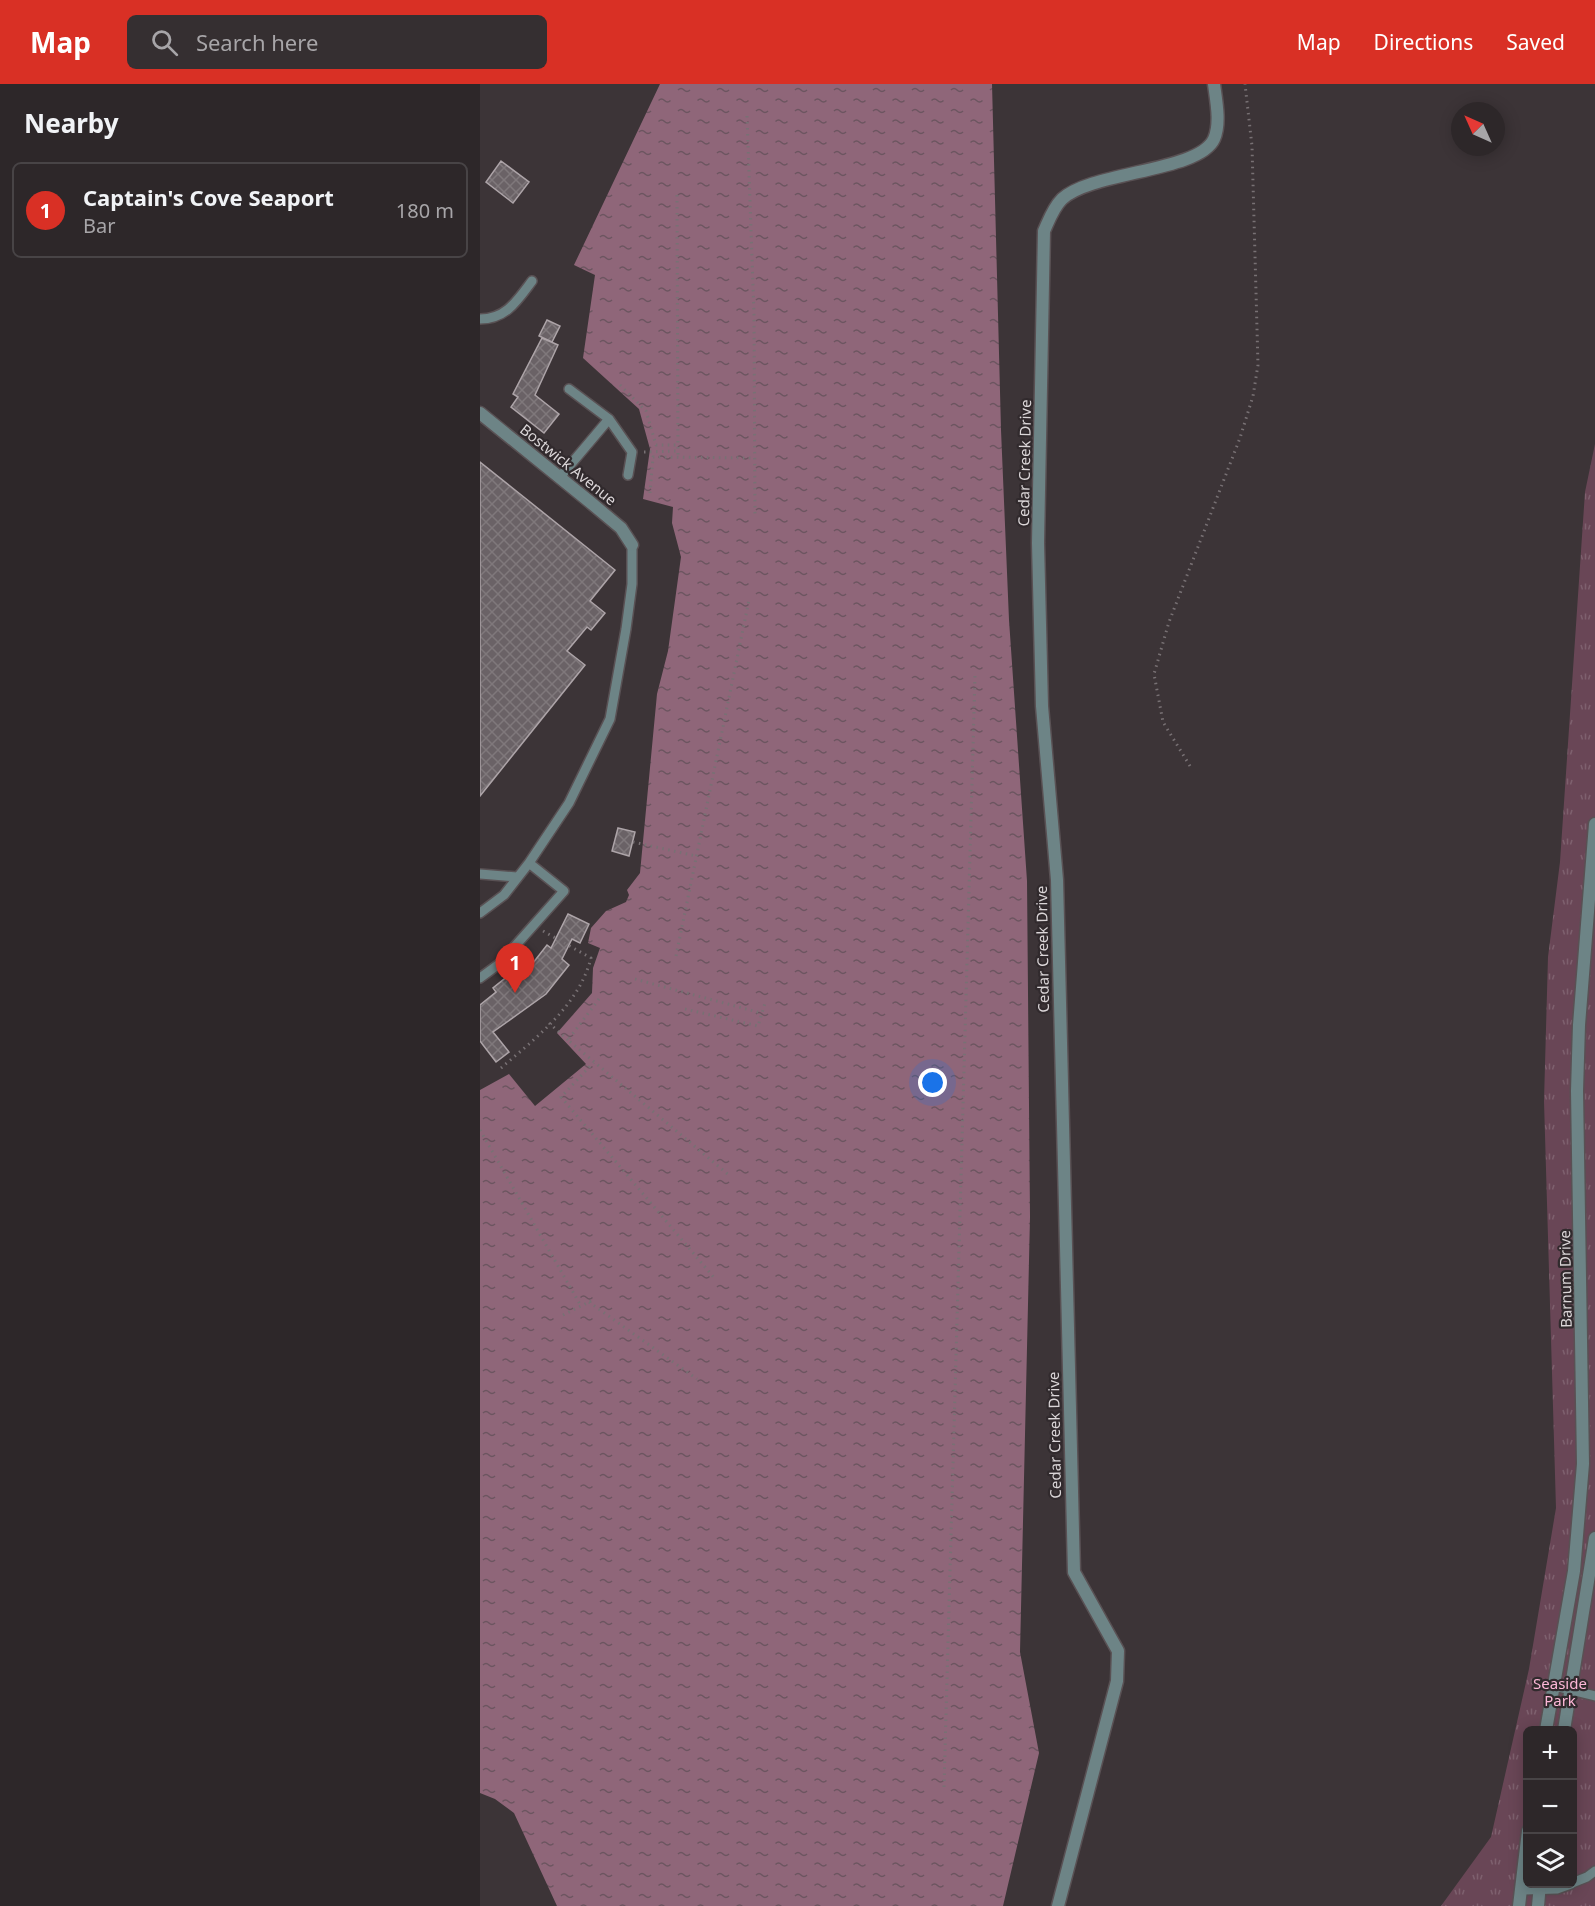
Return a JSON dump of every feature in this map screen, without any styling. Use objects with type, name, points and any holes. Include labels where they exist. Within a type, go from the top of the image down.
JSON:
[{"type":"street","name":"Cedar Creek Drive","points":[[1058,1906],[1118,1681],[1118,1651],[1074,1572],[1057,880],[1042,706],[1038,543],[1044,231],[1062,199],[1080,187],[1185,159],[1204,151],[1214,139],[1217,114],[1214,84]]},
{"type":"street","name":"Bostwick Avenue","points":[[480,413],[621,528],[633,545]]},
{"type":"street","name":"Barnum Drive","points":[[1547,1726],[1574,1571],[1583,1464],[1577,1090],[1579,1025],[1595,824]]},
{"type":"street","points":[[1565,1726],[1595,1538]]},
{"type":"street","points":[[1519,1906],[1527,1834]]},
{"type":"street","points":[[1538,1906],[1539,1888]]},
{"type":"lane","points":[[480,319],[494,319],[511,309],[532,281]]},
{"type":"lane","points":[[568,389],[609,419],[632,452],[628,475]]},
{"type":"lane","points":[[560,477],[609,419]]},
{"type":"lane","points":[[480,913],[504,895],[529,862],[568,803],[610,719],[632,584],[633,545]]},
{"type":"lane","points":[[480,978],[499,964],[564,891],[529,862]]},
{"type":"lane","points":[[480,874],[517,877]]},
{"type":"lane","points":[[1554,1686],[1595,1696]]},
{"type":"lane","points":[[1577,1881],[1587,1878],[1595,1871]]},
{"type":"lane","points":[[1520,1890],[1533,1888]]},
{"type":"path","points":[[1190,766],[1163,722],[1154,674],[1169,622],[1240,438],[1253,396],[1256,375],[1252,146],[1245,84]]},
{"type":"path","points":[[747,116],[754,314],[755,517]]},
{"type":"path","points":[[677,195],[678,457]]},
{"type":"path","points":[[620,385],[646,411],[656,445],[678,445]]},
{"type":"path","points":[[652,452],[678,451]]},
{"type":"path","points":[[650,493],[653,457],[754,458]]},
{"type":"path","points":[[676,956],[749,600]]},
{"type":"path","points":[[944,1787],[975,675]]},
{"type":"path","points":[[633,842],[696,856]]},
{"type":"path","points":[[501,1068],[549,1023],[579,990],[591,958],[533,926]]},
{"type":"path","points":[[635,979],[761,1013]]},
{"type":"path","points":[[568,1040],[599,999]]},
{"type":"path","points":[[685,1009],[758,1026],[765,1003]]},
{"type":"path","points":[[549,1023],[729,1176]]},
{"type":"path","points":[[594,1062],[561,1097],[716,1280]]},
{"type":"path","points":[[480,1130],[581,1306]]},
{"type":"path","points":[[563,1315],[595,1299]]},
{"type":"path","points":[[589,1302],[697,1379]]},
{"type":"green space","name":"Seaside Park","points":[[1595,444],[1595,1906],[1441,1906],[1491,1837],[1529,1669],[1556,1508],[1544,1101],[1548,957],[1560,862],[1585,492]]},
{"type":"water","points":[[660,84],[992,84],[1001,430],[1009,620],[1027,881],[1030,1217],[1020,1652],[1039,1753],[1003,1906],[557,1906],[514,1813],[495,1799],[480,1793],[480,1090],[509,1074],[535,1106],[586,1064],[557,1033],[592,993],[593,968],[600,948],[588,943],[591,928],[606,911],[626,902],[629,895],[627,890],[640,873],[657,694],[668,651],[681,557],[672,523],[673,507],[643,499],[650,449],[639,409],[583,358],[595,275],[574,265]]},
{"type":"building","points":[[501,161],[529,182],[513,203],[486,182]]},
{"type":"building","points":[[547,320],[560,326],[552,342],[539,336]]},
{"type":"building","points":[[542,338],[558,345],[535,395],[559,414],[544,433],[511,407],[518,397],[513,394]]},
{"type":"building","points":[[480,462],[615,570],[590,601],[605,613],[591,630],[587,627],[567,651],[585,665],[480,796]]},
{"type":"building","points":[[618,828],[635,832],[629,856],[612,851]]},
{"type":"building","points":[[568,914],[589,924],[580,943],[572,939],[562,959],[569,965],[546,994],[493,1032],[509,1052],[496,1062],[480,1041],[480,1005],[496,992],[493,988],[524,963],[529,968],[547,945],[551,948]]},
{"type":"place","name":"Captain's Cove Seaport","points":[[515,993]]}]
